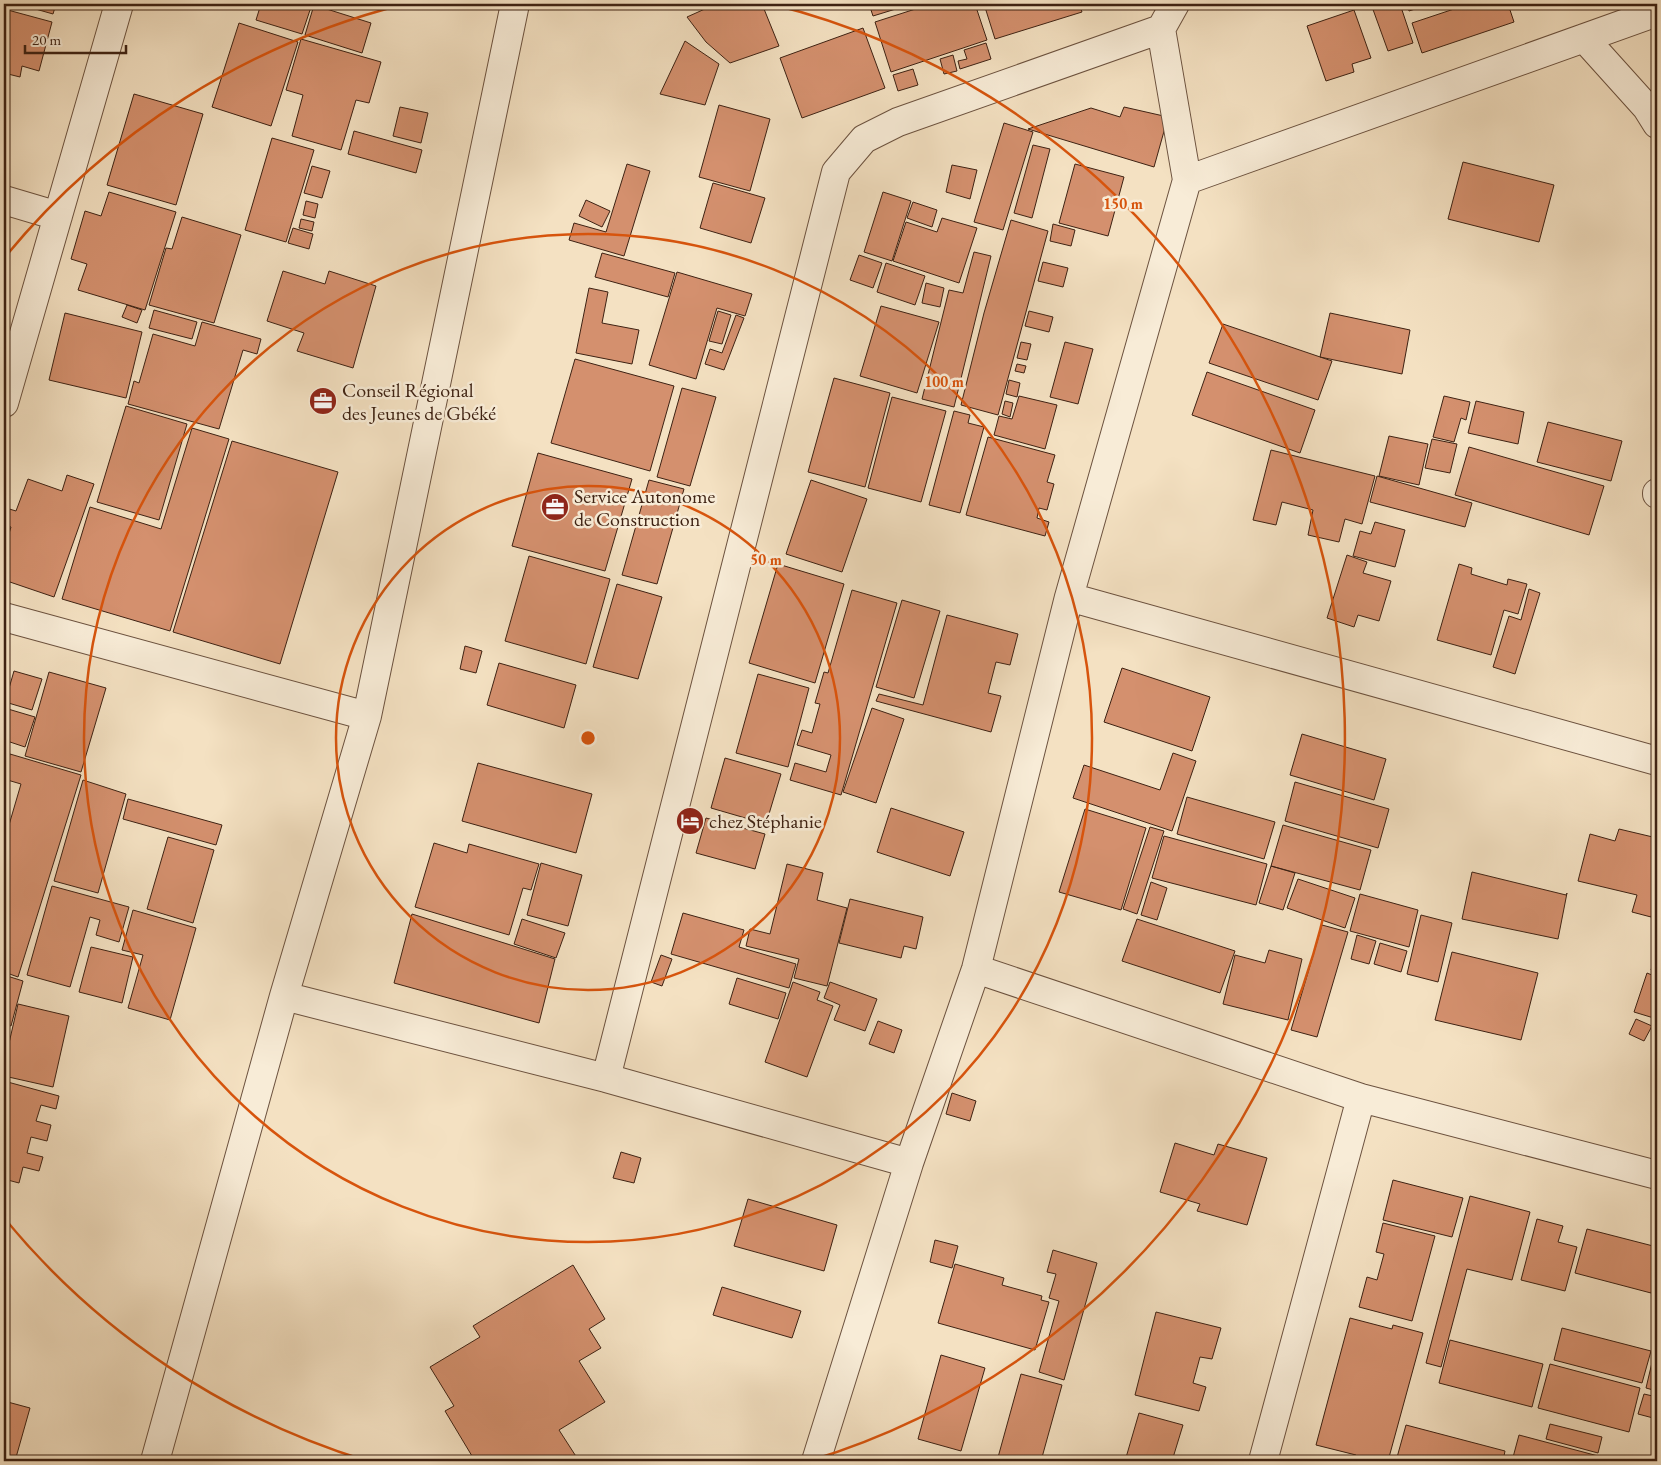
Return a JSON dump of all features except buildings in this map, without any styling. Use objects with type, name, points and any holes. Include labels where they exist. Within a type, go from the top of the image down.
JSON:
[{"type":"street","points":[[4,403],[119,4]]},
{"type":"street","points":[[155,1461],[284,996],[367,716],[515,4]]},
{"type":"street","points":[[816,1461],[908,1162],[976,969],[1069,597],[1188,180],[1161,29],[1175,4]]},
{"type":"street","points":[[1188,180],[1657,12]]},
{"type":"street","points":[[606,1078],[836,172],[864,139],[898,122],[1161,29]]},
{"type":"street","points":[[1584,38],[1647,108],[1657,124]]},
{"type":"street","points":[[4,200],[58,216]]},
{"type":"street","points":[[1069,597],[1657,761]]},
{"type":"street","points":[[4,617],[367,716]]},
{"type":"street","points":[[976,969],[1361,1098],[1657,1175]]},
{"type":"street","points":[[284,996],[606,1078],[908,1162]]},
{"type":"street","points":[[1263,1461],[1361,1098]]},
{"type":"place","name":"Conseil Régional des Jeunes de Gbéké","points":[[323,401]]},
{"type":"place","name":"Service Autonome de Construction","points":[[555,507]]},
{"type":"place","name":"chez Stéphanie","points":[[690,821]]}]
